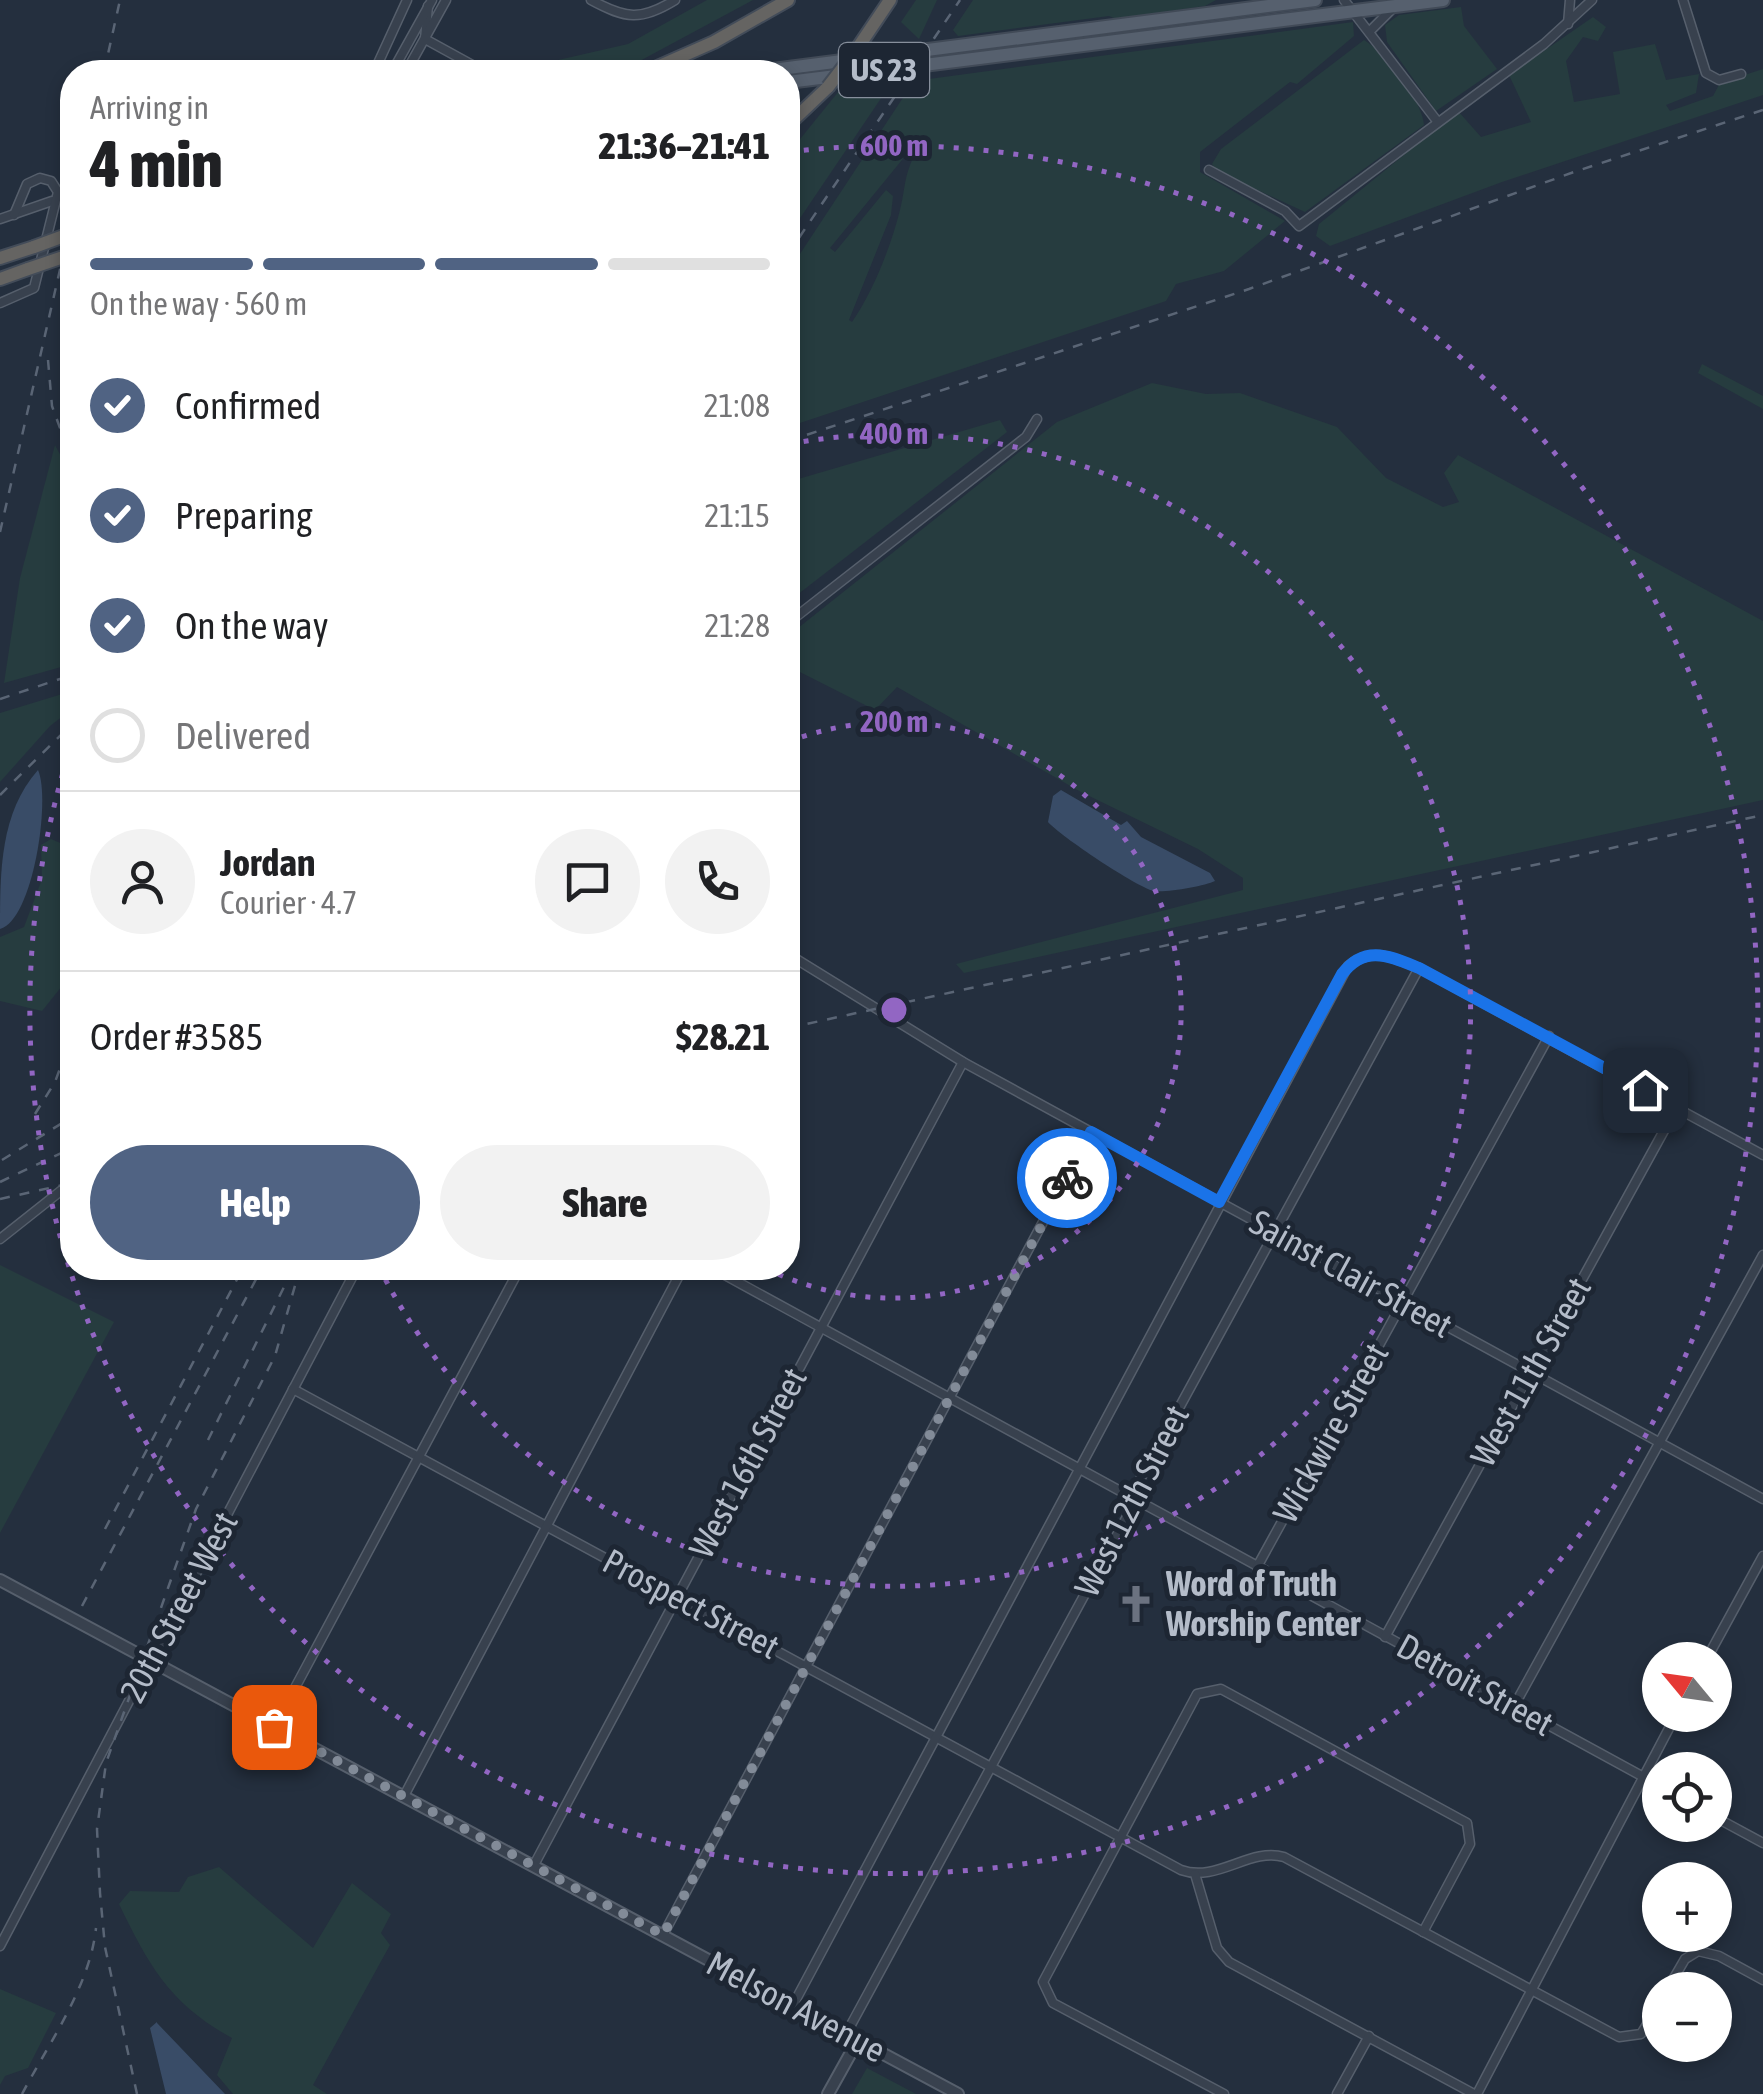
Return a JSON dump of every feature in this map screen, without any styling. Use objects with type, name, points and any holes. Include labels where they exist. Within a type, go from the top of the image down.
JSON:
[{"type":"highway","points":[[673,60],[788,0]]},
{"type":"highway","points":[[800,113],[828,87],[890,0]]},
{"type":"highway","points":[[0,258],[60,237]]},
{"type":"highway","points":[[0,279],[60,258]]},
{"type":"main road","name":"US 23","points":[[800,80],[1252,4],[1315,0]]},
{"type":"main road","name":"US 23","points":[[800,68],[977,52],[1349,6],[1394,7],[1442,0]]},
{"type":"street","points":[[380,60],[407,0]]},
{"type":"street","points":[[413,60],[446,0]]},
{"type":"street","points":[[591,0],[634,18],[653,14],[675,0]]},
{"type":"street","points":[[1212,13],[1222,0]]},
{"type":"street","points":[[1568,24],[1570,0]]},
{"type":"street","points":[[1209,170],[1284,211],[1299,226],[1568,24],[1592,0]]},
{"type":"street","points":[[1683,0],[1706,72],[1720,80],[1742,74]]},
{"type":"street","points":[[425,39],[430,3]]},
{"type":"street","points":[[399,60],[430,3]]},
{"type":"street","points":[[1349,6],[1437,122]]},
{"type":"street","points":[[1370,31],[1394,7]]},
{"type":"street","points":[[425,39],[464,60]]},
{"type":"street","points":[[0,303],[34,288],[58,192],[51,181],[40,178],[27,184],[14,215]]},
{"type":"street","points":[[0,219],[53,201]]},
{"type":"street","points":[[800,614],[1026,437],[1036,418]]},
{"type":"street","name":"West 12th Street","points":[[793,2005],[1342,974],[1357,959],[1382,954],[1419,968],[846,2034]]},
{"type":"street","name":"Sainst Clair Street","points":[[800,961],[963,1062],[1763,1499]]},
{"type":"street","points":[[1419,968],[1763,1155]]},
{"type":"street","name":"Wickwire Street","points":[[1257,1566],[1550,1036]]},
{"type":"street","name":"West 16th Street","points":[[534,1865],[963,1062]]},
{"type":"street","name":"West 11th Street","points":[[1386,1636],[1677,1108]]},
{"type":"street","points":[[663,1935],[1091,1132]]},
{"type":"street","points":[[0,1239],[60,1192]]},
{"type":"street","points":[[1514,1706],[1763,1255]]},
{"type":"street","name":"20th Street West","points":[[0,1946],[351,1280]]},
{"type":"street","points":[[274,1727],[514,1280]]},
{"type":"street","points":[[404,1796],[677,1280]]},
{"type":"street","name":"Detroit Street","points":[[734,1280],[1642,1776]]},
{"type":"street","name":"Prospect Street","points":[[293,1389],[935,1738],[1195,1874]]},
{"type":"street","points":[[1716,1642],[1763,1556]]},
{"type":"street","name":"Melson Avenue","points":[[0,1580],[958,2094]]},
{"type":"street","points":[[1224,2094],[1054,2003],[1044,1990],[1045,1974],[1192,1700],[1204,1690],[1220,1689],[1238,1698],[1460,1818],[1470,1830],[1470,1844],[1424,1932]]},
{"type":"street","points":[[1642,1781],[1532,1990],[1475,2094],[1221,1956],[1195,1874],[1276,1854],[1424,1932],[1532,1990],[1618,2037],[1635,2038],[1642,2028]]},
{"type":"street","points":[[1732,1826],[1763,1843]]},
{"type":"street","points":[[1677,1972],[1685,1959],[1698,1951],[1719,1956],[1763,1980]]},
{"type":"street","points":[[1337,2094],[1368,2036]]},
{"type":"street","points":[[828,2094],[858,2040]]},
{"type":"green space","points":[[707,0],[753,0],[642,60],[558,60],[628,44]]},
{"type":"green space","points":[[916,0],[937,0],[919,39],[901,22]]},
{"type":"green space","points":[[973,0],[1216,0],[1205,6],[1116,19],[1109,16],[958,36],[953,30]]},
{"type":"green space","points":[[1461,7],[1464,26],[1497,69],[1436,111],[1387,42],[1385,25],[1399,15]]},
{"type":"green space","points":[[1593,17],[1606,27],[1598,41],[1583,37],[1566,61],[1574,102],[1620,94],[1613,52],[1655,44],[1666,80],[1699,74],[1696,93],[1666,105],[1670,111],[1713,96],[1720,83],[1763,69],[1763,95],[1502,182],[1330,246],[1316,236],[1319,224],[1458,111],[1481,137],[1531,122],[1509,75]]},
{"type":"green space","points":[[1353,22],[1354,36],[1297,84],[1290,82],[1200,152],[1200,172],[1285,221],[1224,271],[1176,284],[1166,301],[800,423],[800,254],[914,81]],"holes":[[[906,155],[914,156],[886,253],[852,322],[849,320],[891,215],[893,196],[886,190],[835,252],[830,248]]]},
{"type":"green space","points":[[1364,40],[1401,78],[1417,103],[1424,125],[1305,212],[1217,171],[1212,164],[1221,149]]},
{"type":"green space","points":[[892,82],[800,218],[800,139],[839,91]]},
{"type":"green space","points":[[1702,364],[1763,396],[1763,409],[1698,373]]},
{"type":"green space","points":[[1152,383],[1206,394],[1240,393],[1337,427],[1386,478],[1443,507],[1459,502],[1444,473],[1458,455],[1763,621],[1763,800],[964,973],[956,964],[1243,890],[1243,878],[1198,849],[1081,792],[897,687],[875,710],[800,672],[800,626],[1057,422]]},
{"type":"green space","points":[[1000,420],[1007,432],[800,593],[800,478]]},
{"type":"green space","points":[[55,445],[60,454],[60,667],[4,683],[20,578]]},
{"type":"green space","points":[[60,695],[60,718],[0,782],[0,713]]},
{"type":"green space","points":[[51,839],[60,843],[60,988],[42,1011],[0,1001],[0,937],[24,927],[42,879],[41,845]]},
{"type":"green space","points":[[0,1265],[114,1322],[0,1533]]},
{"type":"green space","points":[[219,1867],[313,1948],[352,1883],[391,1914],[381,1933],[390,1945],[313,2085],[327,2094],[233,2094],[217,2075],[232,2038],[192,2011],[164,1982],[119,1904],[130,1891],[179,1892],[188,1877]]},
{"type":"green space","points":[[0,1989],[56,2013],[28,2068],[5,2076],[0,2085]]},
{"type":"green space","points":[[867,2068],[916,2094],[852,2094]]},
{"type":"water","points":[[38,770],[42,806],[36,857],[22,904],[12,921],[0,929],[2,865],[9,824],[25,787]]},
{"type":"water","points":[[1061,790],[1121,825],[1127,821],[1141,837],[1210,873],[1215,881],[1185,889],[1154,891],[1132,881],[1048,822],[1053,796]]},
{"type":"water","points":[[157,2022],[225,2094],[166,2094],[150,2028]]},
{"type":"railway","points":[[107,60],[120,0]]},
{"type":"railway","points":[[800,236],[960,0]]},
{"type":"railway","points":[[800,437],[1249,289],[1574,172],[1763,110]]},
{"type":"railway","points":[[0,532],[60,270]]},
{"type":"railway","points":[[48,360],[52,406],[60,428]]},
{"type":"railway","points":[[0,699],[60,679]]},
{"type":"railway","points":[[0,795],[60,736]]},
{"type":"railway","points":[[800,1025],[1763,815]]},
{"type":"railway","points":[[35,1114],[60,1068]]},
{"type":"railway","points":[[2,1160],[60,1124]]},
{"type":"railway","points":[[0,1182],[60,1154]]},
{"type":"railway","points":[[0,1199],[60,1186]]},
{"type":"railway","points":[[105,1529],[237,1280]]},
{"type":"railway","points":[[82,1606],[256,1280]]},
{"type":"railway","points":[[137,2094],[105,1947],[97,1829],[106,1763],[196,1509],[275,1356],[297,1280]]},
{"type":"railway","points":[[208,1440],[285,1285]]},
{"type":"railway","points":[[22,2094],[77,1993],[96,1928]]},
{"type":"way so far","points":[[274,1727],[663,1935],[1067,1178]]},
{"type":"place","name":"Word of Truth Worship Center","points":[[1136,1604]]},
{"type":"route","points":[[1067,1178],[1091,1132],[1219,1202],[1342,974],[1367,954],[1382,954],[1419,968],[1645,1090]]}]
